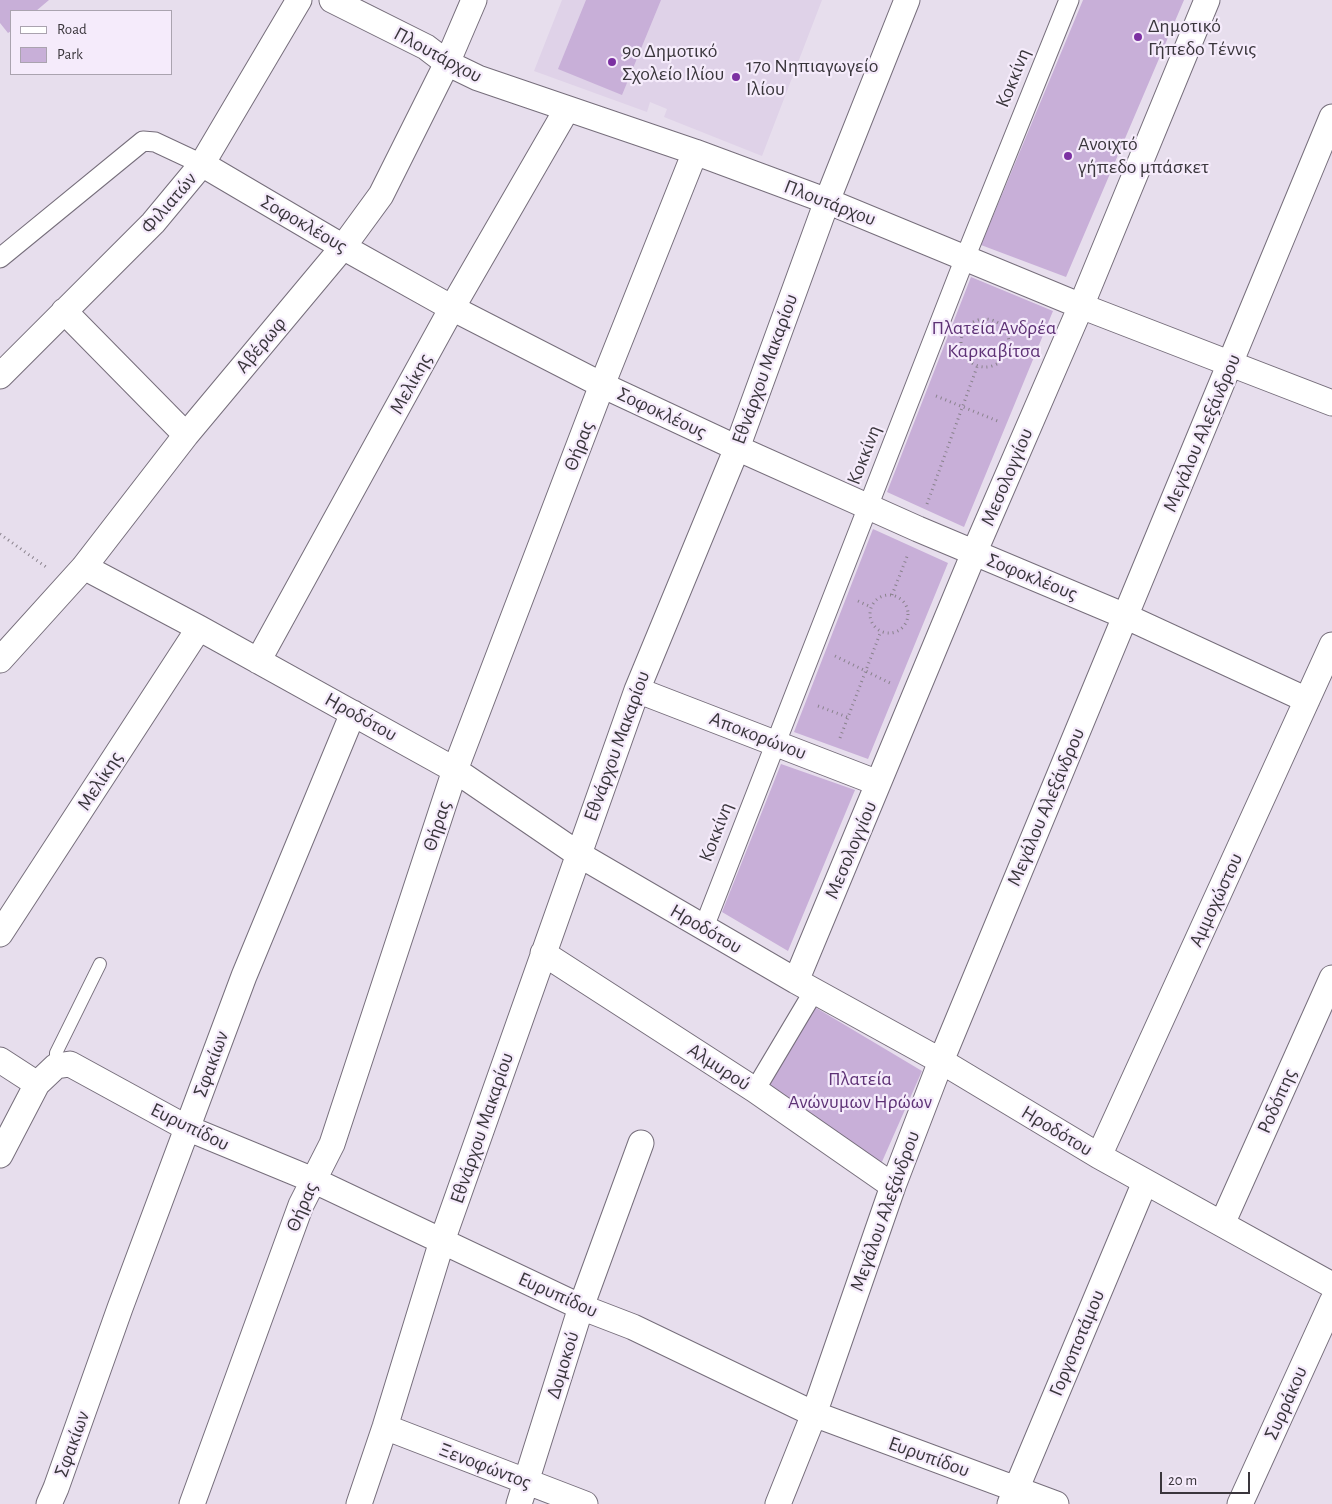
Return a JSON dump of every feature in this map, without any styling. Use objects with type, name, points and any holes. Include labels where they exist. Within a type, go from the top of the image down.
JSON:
[{"type":"street","name":"Φιλιατών","points":[[0,376],[153,223],[202,164],[299,0]]},
{"type":"street","name":"Πλουτάρχου","points":[[332,0],[426,47],[447,63],[478,78],[695,152],[827,201],[1080,306],[1332,403]]},
{"type":"street","name":"Αβέρωφ","points":[[0,660],[84,567],[186,435],[342,247],[380,195],[447,63],[474,0]]},
{"type":"street","name":"Εθνάρχου Μακαρίου","points":[[359,1504],[385,1427],[442,1241],[637,690],[737,448],[827,201],[907,0]]},
{"type":"street","name":"Κοκκίνη","points":[[704,927],[965,258],[1069,0]]},
{"type":"street","name":"Μεσολογγίου","points":[[805,986],[878,783],[1207,0]]},
{"type":"street","name":"Μελίκης","points":[[258,661],[452,308],[567,108]]},
{"type":"street","name":"Μεγάλου Αλεξάνδρου","points":[[778,1504],[814,1414],[893,1186],[941,1061],[1332,117]]},
{"type":"street","name":"Σοφοκλέους","points":[[0,258],[143,141],[155,142],[202,164],[342,247],[452,308],[602,385],[737,448],[974,553],[1126,616],[1307,700]]},
{"type":"street","name":"Θήρας","points":[[192,1504],[301,1205],[332,1144],[455,770],[602,385],[695,152]]},
{"type":"street","points":[[64,310],[186,435]]},
{"type":"street","name":"Ηροδότου","points":[[84,567],[199,628],[455,770],[578,854],[805,986],[941,1061],[1099,1156],[1332,1284]]},
{"type":"street","name":"Μελίκης","points":[[0,934],[199,628]]},
{"type":"street","name":"Αμμοχώστου","points":[[1099,1156],[1332,645]]},
{"type":"street","name":"Αποκορώνου","points":[[637,690],[878,783]]},
{"type":"street","name":"Σφακίων","points":[[49,1504],[244,976],[353,713]]},
{"type":"street","name":"Αλμυρού","points":[[543,953],[755,1090],[893,1186]]},
{"type":"street","name":"Ροδόπης","points":[[1222,1224],[1332,978]]},
{"type":"street","points":[[755,1090],[805,986]]},
{"type":"street","points":[[0,1060],[37,1084]]},
{"type":"street","points":[[0,1155],[37,1084],[63,1065]]},
{"type":"street","name":"Ευρυπίδου","points":[[63,1065],[187,1128],[313,1180],[581,1307],[633,1327],[814,1414],[1013,1496],[1056,1504]]},
{"type":"street","name":"Δομοκού","points":[[523,1493],[581,1307],[641,1143]]},
{"type":"street","name":"Γοργοποτάμου","points":[[1013,1496],[1145,1182]]},
{"type":"street","name":"Συρράκου","points":[[1240,1504],[1332,1302]]},
{"type":"street","name":"Ξενοφώντος","points":[[385,1427],[523,1493],[585,1504]]},
{"type":"lane","points":[[63,1065],[56,1053],[100,964]]},
{"type":"path","points":[[989,319],[999,324],[1007,332],[1009,342],[1008,353],[1001,362],[991,367],[977,367],[970,364],[963,355],[960,345],[962,334],[968,325],[978,320],[989,319]]},
{"type":"path","points":[[892,595],[977,367]]},
{"type":"path","points":[[915,387],[1026,432]]},
{"type":"path","points":[[0,534],[43,564],[66,587]]},
{"type":"path","points":[[892,595],[900,599],[906,606],[908,614],[906,622],[901,629],[885,633],[877,629],[872,623],[870,615],[871,606],[876,599],[892,595]]},
{"type":"path","points":[[830,764],[881,631]]},
{"type":"path","points":[[813,645],[915,696]]},
{"type":"path","points":[[793,696],[847,717]]},
{"type":"shaded area","points":[[562,0],[822,0],[762,156],[664,117],[667,109],[650,102],[647,112],[534,71]]},
{"type":"green space","points":[[0,0],[49,0],[37,10],[10,10],[10,32],[8,33],[0,23]]},
{"type":"green space","points":[[586,0],[661,0],[622,95],[558,69]]},
{"type":"green space","points":[[1083,0],[1184,0],[1066,277],[981,245]]},
{"type":"green space","name":"Πλατεία Ανδρέα Καρκαβίτσα","points":[[971,277],[1053,311],[964,527],[887,492]]},
{"type":"green space","points":[[873,529],[948,563],[868,759],[794,732]]},
{"type":"green space","points":[[781,764],[855,790],[788,951],[722,912]]},
{"type":"green space","name":"Πλατεία Ανώνυμων Ηρώων","points":[[813,1006],[922,1071],[881,1164],[768,1086]]},
{"type":"place","name":"Δημοτικό Γήπεδο Τέννις","points":[[1138,37]]},
{"type":"place","name":"9ο Δημοτικό Σχολείο Ιλίου","points":[[612,62]]},
{"type":"place","name":"17ο Νηπιαγωγείο Ιλίου","points":[[736,77]]},
{"type":"place","name":"Ανοιχτό γήπεδο μπάσκετ","points":[[1068,156]]}]
